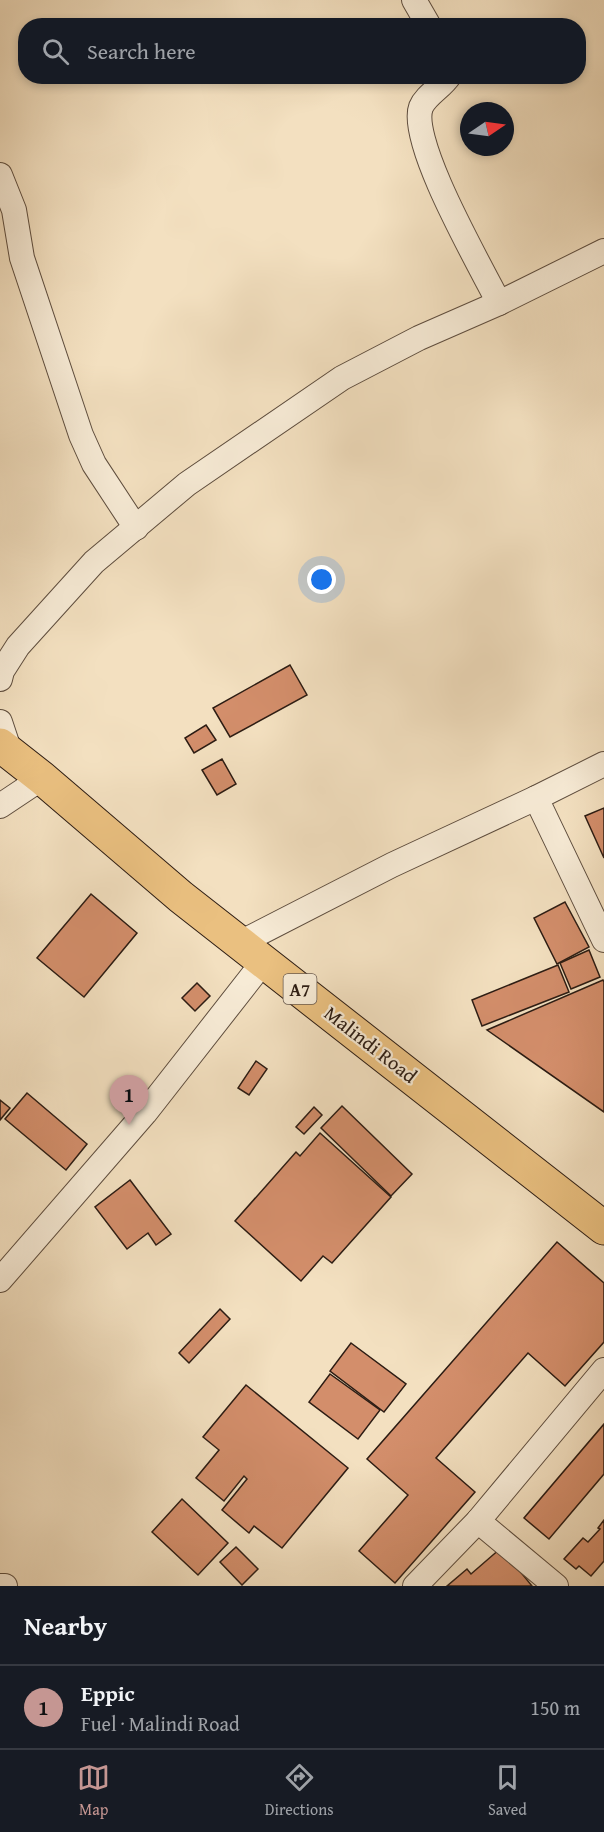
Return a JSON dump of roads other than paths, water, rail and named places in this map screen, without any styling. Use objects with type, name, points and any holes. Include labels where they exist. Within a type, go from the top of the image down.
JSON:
[{"type":"highway","name":"Malindi Road","points":[[5,748],[181,897],[604,1228]]},
{"type":"street","points":[[414,0],[424,18]]},
{"type":"street","points":[[442,84],[422,106],[419,122],[421,135],[445,196],[499,303]]},
{"type":"street","points":[[0,175],[14,210],[22,258],[81,435],[94,464],[136,528]]},
{"type":"street","points":[[0,679],[2,671],[18,646],[94,562],[187,484],[342,378],[419,338],[499,303],[604,251]]},
{"type":"street","points":[[0,722],[5,748]]},
{"type":"street","points":[[0,1280],[145,1113],[252,952],[381,870],[604,764]]},
{"type":"street","points":[[0,806],[42,778]]},
{"type":"street","points":[[536,798],[604,940]]},
{"type":"street","points":[[415,1586],[478,1521],[604,1370]]},
{"type":"street","points":[[478,1521],[555,1586]]},
{"type":"street","points":[[0,1586],[5,1586]]},
{"type":"place","name":"Eppic","points":[[129,1125]]}]
